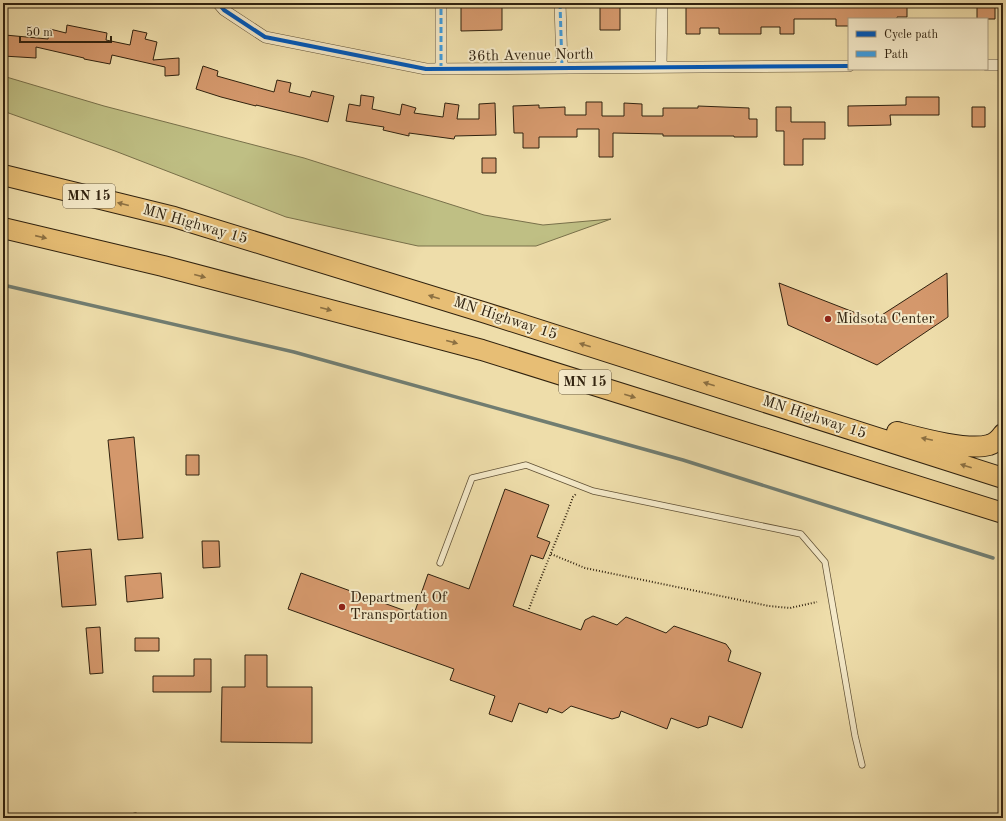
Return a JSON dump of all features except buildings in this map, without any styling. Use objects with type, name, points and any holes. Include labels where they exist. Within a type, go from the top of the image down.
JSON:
[{"type":"highway","name":"MN Highway 15","points":[[3,175],[174,217],[486,313],[1003,478]]},
{"type":"highway","name":"MN 15","points":[[3,228],[163,266],[482,350],[1003,513]]},
{"type":"highway","points":[[734,392],[904,434],[960,446],[976,447],[990,445],[998,441],[1003,434]]},
{"type":"street","points":[[441,69],[442,3]]},
{"type":"street","points":[[560,3],[562,67]]},
{"type":"street","points":[[661,66],[662,3]]},
{"type":"street","name":"36th Avenue North","points":[[221,7],[265,37],[426,69],[661,66],[848,66]]},
{"type":"street","points":[[988,65],[1003,65]]},
{"type":"lane","points":[[440,563],[472,478],[526,465],[596,491],[801,534],[825,562],[855,736],[862,765]]},
{"type":"path","points":[[529,609],[573,497],[581,486]]},
{"type":"path","points":[[551,554],[585,568],[769,606],[790,608],[817,602]]},
{"type":"green space","points":[[3,76],[104,106],[304,158],[484,215],[543,225],[611,219],[536,246],[418,246],[286,217],[115,151],[3,111]]},
{"type":"waterway","points":[[3,285],[294,352],[683,460],[993,558]]},
{"type":"marked path","points":[[441,3],[441,69]]},
{"type":"marked path","points":[[560,3],[562,67]]},
{"type":"cycle path","points":[[218,3],[224,10],[265,37],[426,69],[848,66]]},
{"type":"place","name":"Midsota Center","points":[[828,319]]},
{"type":"place","name":"Department Of Transportation","points":[[342,607]]}]
